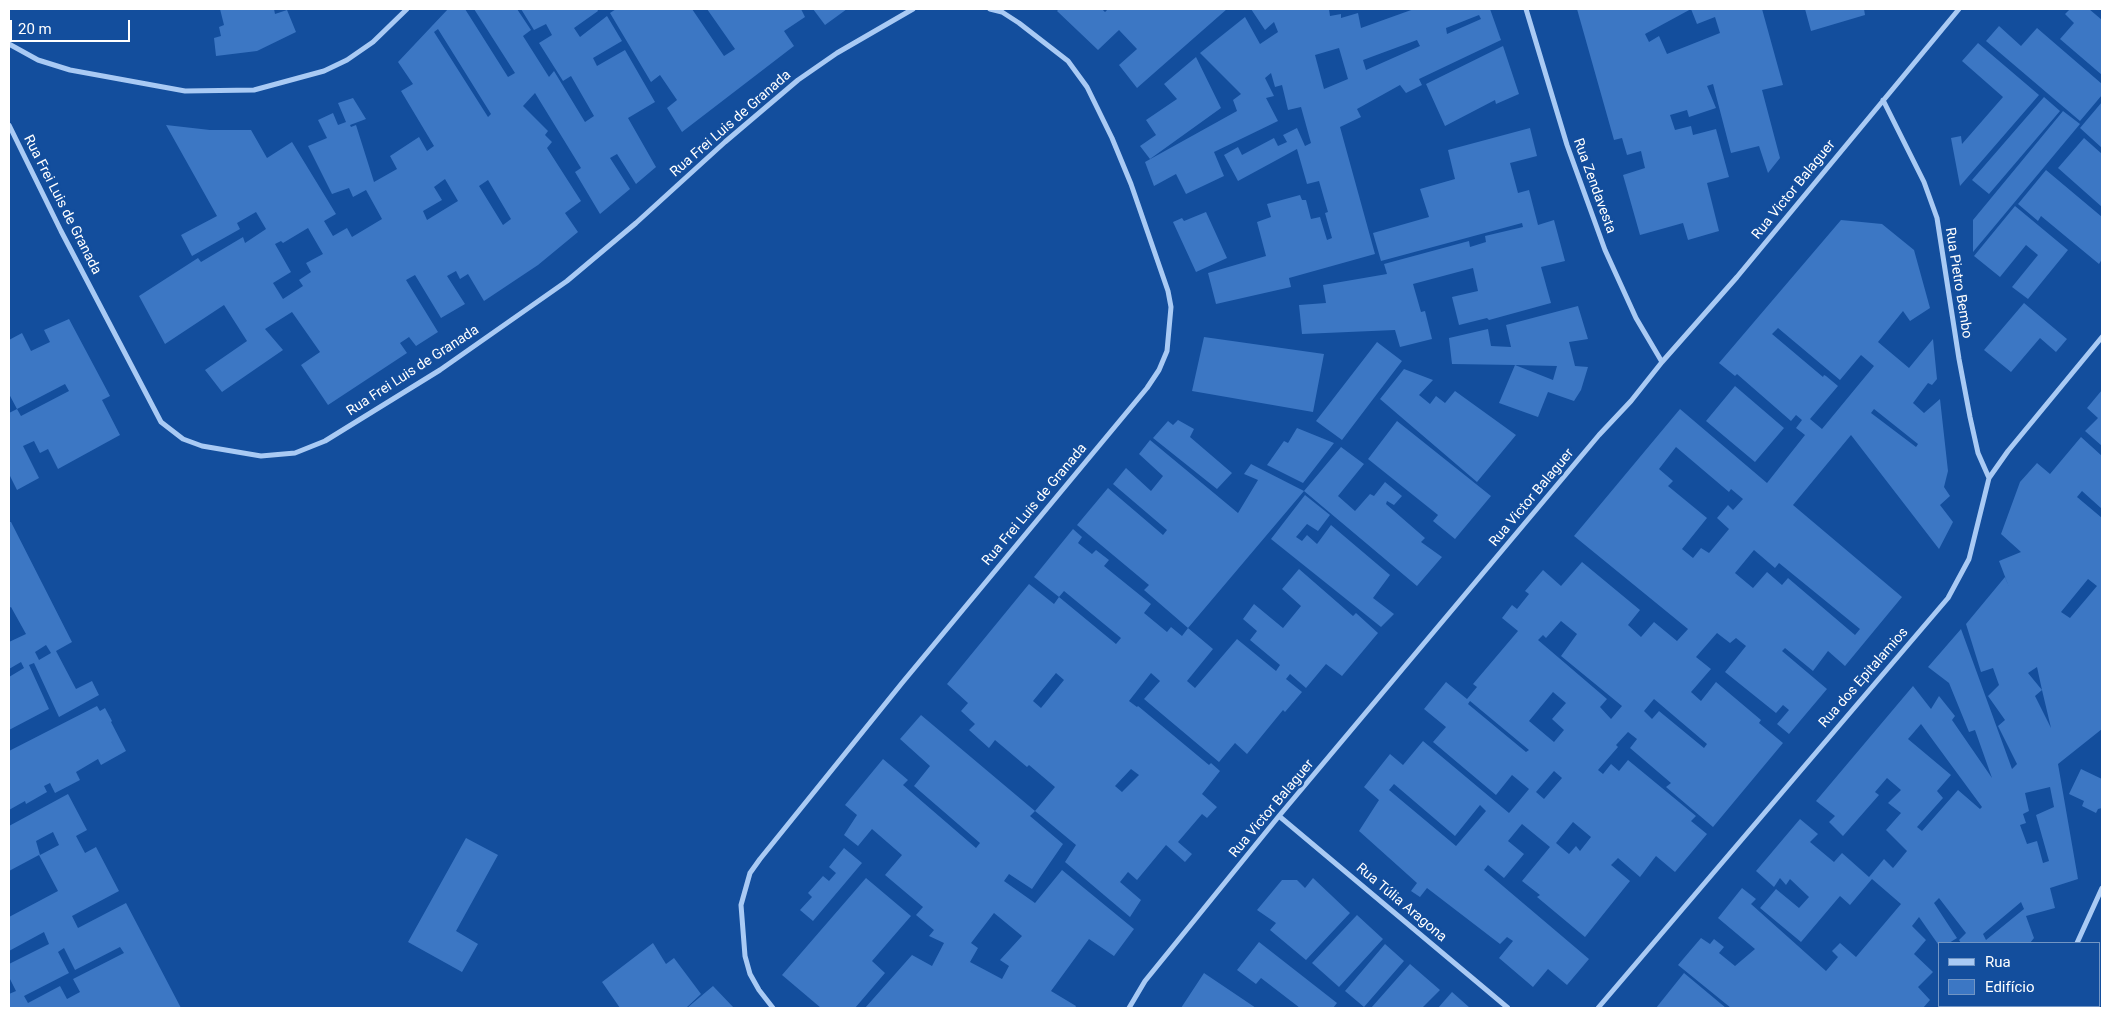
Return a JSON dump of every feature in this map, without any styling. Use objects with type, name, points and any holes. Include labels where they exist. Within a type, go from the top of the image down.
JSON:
[{"type":"street","points":[[9,44],[38,60],[70,70],[186,91],[254,90],[324,71],[347,60],[373,42],[407,9]]},
{"type":"street","name":"Rua Frei Luis de Granada","points":[[9,125],[61,231],[162,422],[183,439],[202,446],[261,456],[296,453],[326,441],[440,370],[567,281],[636,223],[725,142],[798,80],[837,52],[913,9]]},
{"type":"street","name":"Rua Frei Luis de Granada","points":[[774,1008],[759,990],[750,974],[744,956],[741,905],[750,873],[902,683],[1147,388],[1159,370],[1167,351],[1171,307],[1168,291],[1131,184],[1112,138],[1087,87],[1068,60],[1019,23],[1002,12],[990,9]]},
{"type":"street","name":"Rua Zendavesta","points":[[1526,9],[1567,145],[1605,250],[1636,318],[1662,362]]},
{"type":"street","name":"Rua Victor Balaguer","points":[[1129,1008],[1145,980],[1279,816],[1662,362],[1737,277],[1959,9]]},
{"type":"street","name":"Rua Pietro Bembo","points":[[1883,100],[1924,182],[1937,218],[1970,417],[1978,453],[1989,478]]},
{"type":"street","name":"Rua dos Epitalamios","points":[[1598,1008],[1948,598],[1968,559],[1989,478],[2008,451],[2102,337]]},
{"type":"street","name":"Rua Túlia Aragona","points":[[1279,816],[1508,1008]]},
{"type":"street","points":[[2078,942],[2102,888]]},
{"type":"building","points":[[220,9],[274,9],[275,14],[287,10],[296,32],[257,51],[216,56],[214,38],[221,36],[219,27],[224,25]]},
{"type":"building","points":[[448,9],[465,9],[508,77],[515,73],[474,9],[517,9],[531,30],[523,36],[549,77],[554,71],[585,122],[594,116],[571,76],[563,81],[539,43],[552,35],[546,24],[534,30],[521,9],[597,9],[598,11],[574,28],[580,37],[607,16],[622,41],[593,58],[597,66],[625,50],[655,102],[628,118],[656,167],[636,184],[617,154],[610,158],[630,189],[600,214],[575,172],[581,168],[535,93],[523,106],[548,131],[545,135],[552,142],[547,148],[581,201],[565,213],[578,232],[538,265],[484,301],[468,274],[460,279],[456,271],[447,276],[465,304],[441,318],[415,275],[406,280],[438,332],[416,346],[409,337],[400,343],[407,353],[328,405],[301,365],[320,352],[292,312],[265,329],[283,350],[222,392],[205,370],[247,341],[224,305],[165,344],[139,296],[198,258],[201,262],[243,237],[245,243],[266,229],[256,212],[237,223],[240,229],[192,256],[181,235],[217,216],[166,125],[210,130],[251,130],[267,158],[292,142],[336,214],[324,221],[333,236],[347,228],[352,237],[382,219],[366,190],[353,197],[349,188],[332,194],[308,146],[327,138],[318,120],[333,113],[338,125],[346,122],[338,103],[353,98],[366,119],[350,125],[351,127],[356,125],[374,182],[397,169],[390,156],[419,137],[427,151],[434,146],[401,91],[413,84],[398,62]],"holes":[[[438,29],[491,114],[488,117],[434,32]],[[445,179],[458,201],[427,220],[423,211],[442,200],[434,187]],[[488,180],[511,219],[503,225],[479,186]],[[308,228],[323,254],[306,263],[311,272],[299,280],[303,286],[283,299],[273,283],[291,272],[275,244],[281,241],[283,243]]]},
{"type":"building","points":[[616,9],[692,9],[724,56],[735,49],[707,9],[801,9],[805,17],[784,31],[794,46],[682,132],[667,108],[677,100],[660,75],[651,82],[610,13]]},
{"type":"building","points":[[813,9],[847,9],[825,25]]},
{"type":"building","points":[[1059,9],[1102,9],[1105,12],[1108,9],[1227,9],[1137,88],[1119,65],[1137,49],[1119,30],[1098,50],[1057,11]]},
{"type":"building","points":[[1251,9],[1329,9],[1330,16],[1341,14],[1341,18],[1358,13],[1361,28],[1414,9],[1490,9],[1501,40],[1419,79],[1422,85],[1406,93],[1400,85],[1357,109],[1361,117],[1340,127],[1375,254],[1289,278],[1291,287],[1216,304],[1208,273],[1266,256],[1257,222],[1271,217],[1267,204],[1300,195],[1302,200],[1306,200],[1311,219],[1320,217],[1327,240],[1332,238],[1325,213],[1328,212],[1319,181],[1307,184],[1297,149],[1238,181],[1224,155],[1238,147],[1242,155],[1274,138],[1278,146],[1287,142],[1283,135],[1297,128],[1305,146],[1311,143],[1301,107],[1288,110],[1282,85],[1275,87],[1271,73],[1265,78],[1274,96],[1266,98],[1278,121],[1214,152],[1224,176],[1186,194],[1176,174],[1154,186],[1145,162],[1237,111],[1233,100],[1241,94],[1200,53],[1245,17],[1260,44],[1278,32],[1274,22],[1265,30]],"holes":[[[1479,15],[1481,19],[1447,34],[1446,28]],[[1417,40],[1420,46],[1366,70],[1363,60]],[[1339,48],[1348,79],[1324,89],[1315,55]]]},
{"type":"building","points":[[1577,9],[1691,9],[1762,9],[1783,85],[1762,90],[1780,158],[1768,173],[1759,146],[1731,153],[1713,84],[1707,86],[1716,108],[1689,117],[1687,110],[1670,115],[1675,130],[1691,126],[1693,135],[1716,129],[1729,177],[1707,183],[1719,231],[1688,240],[1683,223],[1640,235],[1623,175],[1645,168],[1641,151],[1627,155],[1622,138],[1614,140]],"holes":[[[1691,9],[1697,24],[1715,17],[1720,33],[1667,54],[1659,36],[1649,42],[1645,34]]]},
{"type":"building","points":[[1805,9],[1864,9],[1865,15],[1811,31]]},
{"type":"building","points":[[2070,9],[2089,9],[2102,20],[2102,75],[2060,39],[2074,23],[2065,14]]},
{"type":"building","points":[[1999,26],[2021,46],[2037,28],[2102,84],[2102,95],[2080,121],[1986,41]]},
{"type":"building","points":[[1978,43],[2039,95],[1960,186],[1951,138],[1961,136],[1962,144],[2003,97],[1962,61]]},
{"type":"building","points":[[1503,46],[1519,94],[1496,104],[1495,100],[1445,126],[1426,84]]},
{"type":"building","points":[[1196,57],[1221,108],[1150,159],[1140,146],[1156,135],[1146,120],[1177,99],[1164,84]]},
{"type":"building","points":[[2044,97],[2060,111],[1989,194],[1972,180]]},
{"type":"building","points":[[2102,102],[2102,148],[2080,128]]},
{"type":"building","points":[[2063,111],[2080,124],[1973,252],[1973,220]]},
{"type":"building","points":[[1530,128],[1537,156],[1510,163],[1518,193],[1529,190],[1538,225],[1554,220],[1565,261],[1541,267],[1551,303],[1489,320],[1487,318],[1459,325],[1452,297],[1478,291],[1473,268],[1413,284],[1421,312],[1425,311],[1432,339],[1400,347],[1395,330],[1302,334],[1299,305],[1326,303],[1323,285],[1387,274],[1384,264],[1469,241],[1470,247],[1486,242],[1485,236],[1523,227],[1522,223],[1381,261],[1373,233],[1429,217],[1420,189],[1455,179],[1448,150]]},
{"type":"building","points":[[2084,138],[2102,154],[2102,207],[2058,168]]},
{"type":"building","points":[[2046,170],[2102,217],[2102,259],[2099,264],[2041,216],[2038,221],[2018,204]]},
{"type":"building","points":[[2015,206],[2068,250],[2028,299],[2012,287],[2038,255],[2026,245],[2000,277],[1974,256]]},
{"type":"building","points":[[1206,212],[1227,258],[1196,272],[1173,222],[1182,218],[1184,221]]},
{"type":"building","points":[[1841,220],[1882,224],[1914,250],[1930,308],[1910,321],[1903,311],[1878,342],[1909,368],[1933,339],[1937,379],[1932,385],[1928,383],[1913,403],[1924,413],[1940,399],[1948,471],[1944,487],[1950,496],[1940,505],[1953,522],[1939,549],[1851,435],[1793,505],[1902,597],[1845,666],[1828,651],[1813,671],[1785,648],[1782,651],[1827,689],[1789,734],[1777,724],[1789,710],[1783,705],[1776,713],[1725,672],[1746,646],[1736,638],[1730,643],[1717,633],[1696,657],[1711,669],[1691,692],[1701,701],[1716,682],[1761,720],[1759,723],[1783,743],[1713,827],[1666,787],[1671,783],[1630,748],[1637,739],[1628,732],[1598,770],[1603,774],[1611,764],[1619,771],[1628,760],[1696,816],[1691,821],[1707,834],[1675,872],[1656,856],[1640,877],[1618,858],[1611,865],[1630,881],[1585,937],[1537,897],[1540,895],[1522,881],[1550,847],[1522,824],[1508,841],[1524,854],[1504,878],[1488,865],[1484,870],[1589,959],[1567,985],[1548,969],[1533,987],[1499,958],[1513,941],[1507,937],[1500,944],[1427,888],[1420,897],[1411,891],[1417,883],[1359,831],[1379,800],[1364,787],[1390,754],[1403,765],[1423,741],[1509,813],[1529,789],[1512,775],[1496,795],[1433,742],[1446,727],[1424,709],[1446,682],[1467,699],[1477,687],[1473,684],[1518,631],[1502,618],[1512,605],[1517,609],[1529,594],[1525,591],[1543,570],[1561,586],[1582,562],[1640,610],[1628,625],[1641,637],[1654,622],[1677,641],[1688,629],[1574,536],[1680,409],[1767,483],[1805,435],[1796,428],[1802,420],[1796,415],[1791,421],[1737,374],[1735,376],[1719,363]],"holes":[[[1778,328],[1840,380],[1861,355],[1874,366],[1822,429],[1810,419],[1838,386],[1824,375],[1823,377],[1772,334]],[[1874,409],[1918,444],[1916,447],[1871,413]],[[1676,447],[1729,492],[1731,489],[1743,499],[1733,510],[1728,505],[1717,518],[1729,529],[1709,553],[1701,548],[1693,558],[1682,549],[1707,518],[1668,486],[1673,481],[1659,469]],[[1754,550],[1775,568],[1779,563],[1860,629],[1855,635],[1788,578],[1782,585],[1767,572],[1753,588],[1735,573]],[[1561,621],[1577,634],[1561,656],[1622,706],[1611,719],[1600,707],[1607,699],[1538,640],[1543,635],[1546,638]],[[1553,692],[1566,703],[1552,719],[1564,730],[1554,742],[1529,721]],[[1654,699],[1707,744],[1704,748],[1659,711],[1652,719],[1644,711]],[[1470,701],[1529,750],[1526,752],[1468,704]],[[1554,771],[1562,778],[1544,799],[1536,792]],[[1394,784],[1455,836],[1480,805],[1486,811],[1456,846],[1389,790]],[[1573,822],[1591,837],[1580,851],[1576,846],[1569,854],[1556,843]]]},
{"type":"building","points":[[2024,303],[2067,339],[2056,352],[2040,338],[2011,372],[1984,350]]},
{"type":"building","points":[[1578,306],[1588,339],[1569,342],[1575,366],[1588,367],[1581,390],[1574,401],[1548,392],[1538,417],[1499,403],[1515,365],[1452,364],[1449,338],[1488,329],[1491,346],[1511,347],[1506,325]],"holes":[[[1515,365],[1557,366],[1553,380]]]},
{"type":"building","points":[[69,319],[110,396],[102,400],[120,435],[58,469],[48,449],[40,453],[34,441],[23,446],[39,478],[17,490],[9,474],[9,413],[17,409],[9,394],[9,340],[22,333],[31,351],[50,342],[44,330]],"holes":[[[65,384],[69,391],[21,416],[17,409]]]},
{"type":"building","points":[[1204,337],[1324,354],[1313,412],[1192,391]]},
{"type":"building","points":[[1377,342],[1402,361],[1342,440],[1316,421]]},
{"type":"building","points":[[1404,369],[1433,380],[1419,395],[1430,404],[1436,396],[1445,403],[1455,391],[1516,435],[1477,482],[1380,399]]},
{"type":"building","points":[[1735,386],[1784,428],[1755,462],[1706,421]]},
{"type":"building","points":[[2102,390],[2102,446],[2085,431],[2098,418],[2087,408]]},
{"type":"building","points":[[1178,420],[1194,429],[1190,437],[1232,473],[1217,489],[1153,438],[1168,421],[1173,425]]},
{"type":"building","points":[[1397,421],[1491,496],[1455,539],[1433,521],[1438,515],[1368,459]]},
{"type":"building","points":[[1297,428],[1334,443],[1303,483],[1267,465],[1284,441],[1288,443]]},
{"type":"building","points":[[2081,437],[2102,456],[2102,509],[2082,491],[2077,497],[2102,518],[2102,729],[2058,764],[2078,879],[2050,888],[2055,908],[2026,916],[2034,938],[2031,942],[1960,942],[1959,940],[1966,933],[1939,898],[1934,903],[1957,938],[1951,942],[1938,942],[1938,944],[1919,917],[1912,926],[1926,940],[1914,954],[1933,972],[1918,987],[1930,1000],[1923,1008],[1731,1008],[1678,965],[1701,938],[1710,944],[1714,939],[1724,947],[1719,953],[1735,966],[1755,949],[1718,918],[1742,888],[1756,899],[1751,904],[1826,971],[1838,957],[1832,951],[1840,943],[1856,957],[1901,904],[1872,879],[1850,905],[1840,896],[1801,942],[1760,908],[1776,889],[1799,908],[1809,897],[1790,879],[1786,885],[1780,878],[1774,887],[1756,871],[1800,819],[1818,834],[1810,842],[1834,862],[1842,853],[1869,877],[1884,859],[1893,868],[1907,851],[1886,830],[1901,813],[1888,803],[1901,790],[1887,778],[1875,792],[1879,795],[1843,836],[1829,822],[1835,816],[1816,801],[1913,686],[1931,709],[1939,696],[1955,716],[1952,720],[1992,778],[1975,730],[1969,732],[1949,683],[1928,667],[1961,629],[2012,769],[2017,764],[1998,726],[2005,720],[1988,696],[1999,685],[1993,668],[1981,672],[1966,624],[2005,577],[2009,587],[1999,561],[2021,552],[2001,534],[2020,482],[2037,463],[2050,474]],"holes":[[[2088,579],[2097,586],[2070,618],[2061,612]],[[2037,667],[2042,690],[2028,673]],[[2042,690],[2051,728],[2035,696]],[[1921,724],[1982,807],[1980,809],[1958,790],[1922,831],[1917,827],[1943,798],[1937,791],[1951,775],[1908,739]],[[2050,787],[2054,807],[2036,815],[2049,861],[2043,863],[2037,841],[2027,844],[2020,825],[2026,823],[2023,814],[2029,811],[2025,793]],[[2021,902],[2024,909],[1986,940],[1983,934]]]},
{"type":"building","points":[[1150,440],[1238,513],[1258,480],[1244,474],[1251,464],[1304,491],[1188,628],[1144,590],[1149,585],[1077,525],[1108,488],[1163,535],[1167,530],[1113,484],[1126,468],[1151,491],[1163,476],[1139,454]]},
{"type":"building","points":[[1341,447],[1364,464],[1338,496],[1355,511],[1370,494],[1374,496],[1385,482],[1402,496],[1394,505],[1387,501],[1386,504],[1425,538],[1421,542],[1442,557],[1417,586],[1304,491]]},
{"type":"building","points":[[1305,495],[1330,515],[1318,531],[1307,524],[1296,537],[1302,541],[1307,535],[1317,544],[1331,525],[1390,575],[1373,598],[1394,614],[1381,627],[1271,539]]},
{"type":"building","points":[[9,522],[11,522],[72,642],[56,651],[76,689],[92,681],[99,695],[59,717],[34,663],[29,665],[49,709],[9,730],[9,677],[24,668],[21,662],[9,669],[9,642],[26,634],[11,607],[9,608]],"holes":[[[46,645],[51,653],[39,660],[35,652]]]},
{"type":"building","points":[[1073,529],[1082,537],[1078,543],[1092,554],[1096,550],[1109,560],[1104,566],[1151,604],[1144,613],[1167,632],[1171,627],[1182,636],[1188,628],[1213,649],[1187,681],[1195,688],[1237,639],[1276,671],[1280,665],[1250,640],[1257,631],[1243,619],[1254,604],[1283,628],[1301,606],[1282,589],[1299,569],[1353,616],[1356,613],[1378,633],[1342,676],[1326,664],[1306,688],[1290,674],[1286,679],[1302,692],[1285,712],[1283,710],[1247,754],[1235,743],[1219,762],[1144,699],[1160,681],[1151,673],[1129,701],[1138,706],[1209,765],[1211,763],[1220,771],[1202,794],[1217,807],[1207,818],[1202,814],[1178,842],[1192,854],[1185,862],[1166,845],[1137,880],[1128,872],[1120,882],[1141,900],[1130,917],[1065,862],[1076,845],[1035,811],[1055,787],[1029,765],[1027,767],[995,740],[989,748],[969,730],[975,724],[961,711],[968,703],[947,684],[1029,584],[1054,604],[1059,597],[1034,577]],"holes":[[[1064,591],[1121,638],[1116,644],[1059,597]],[[1056,673],[1064,680],[1041,708],[1033,701]],[[1131,769],[1139,775],[1122,792],[1115,786]]]},
{"type":"building","points":[[97,706],[100,711],[105,708],[126,751],[101,765],[98,759],[76,772],[80,780],[55,793],[50,783],[44,786],[47,792],[26,804],[25,801],[9,810],[9,751]]},
{"type":"building","points":[[921,715],[1035,811],[1030,816],[1063,844],[1032,889],[1009,874],[1004,881],[1035,903],[1062,870],[1134,929],[1114,956],[1089,939],[1051,991],[1076,1006],[1075,1008],[865,1008],[912,955],[932,966],[944,943],[929,936],[934,930],[916,915],[923,907],[885,875],[902,855],[872,829],[858,846],[844,835],[857,815],[845,805],[883,759],[908,780],[903,785],[976,848],[980,843],[914,786],[930,766],[900,739]],"holes":[[[994,913],[1022,936],[1000,960],[1009,966],[1002,979],[970,962],[978,948],[971,943]]]},
{"type":"building","points":[[2081,769],[2102,779],[2102,808],[2098,809],[2096,813],[2082,806],[2084,801],[2069,794]]},
{"type":"building","points":[[68,794],[87,830],[76,836],[85,853],[96,847],[119,891],[72,916],[78,928],[126,903],[181,1008],[9,1008],[9,994],[16,991],[9,977],[9,964],[49,944],[44,932],[9,951],[9,917],[58,891],[39,855],[9,871],[9,826]],"holes":[[[53,832],[59,845],[40,855],[36,841]],[[120,947],[124,953],[73,979],[80,992],[67,999],[60,986],[28,1003],[24,996],[69,973],[58,952],[64,948],[75,970]]]},
{"type":"building","points":[[466,838],[498,855],[456,931],[478,944],[462,972],[408,942]]},
{"type":"building","points":[[844,848],[862,863],[813,921],[800,910],[812,897],[808,893],[823,876],[829,881],[836,873],[829,867]]},
{"type":"building","points":[[866,878],[911,916],[872,961],[885,973],[855,1008],[821,1008],[782,975]]},
{"type":"building","points":[[1313,878],[1350,913],[1306,960],[1270,930],[1276,923],[1257,910],[1282,880],[1297,880],[1305,888]]},
{"type":"building","points":[[1357,915],[1383,939],[1339,987],[1312,963]]},
{"type":"building","points":[[1259,942],[1337,1003],[1333,1008],[1300,1008],[1261,978],[1256,984],[1237,970]]},
{"type":"building","points":[[653,943],[666,964],[674,958],[701,994],[686,1008],[620,1008],[602,982]]},
{"type":"building","points":[[1385,944],[1404,961],[1364,1007],[1345,991]]},
{"type":"building","points":[[1410,964],[1440,990],[1422,1008],[1371,1008]]},
{"type":"building","points":[[1204,973],[1256,1008],[1181,1008]]},
{"type":"building","points":[[1684,973],[1726,1008],[1656,1008]]},
{"type":"building","points":[[713,986],[734,1008],[687,1008]]},
{"type":"building","points":[[1452,992],[1470,1008],[1438,1008]]}]
